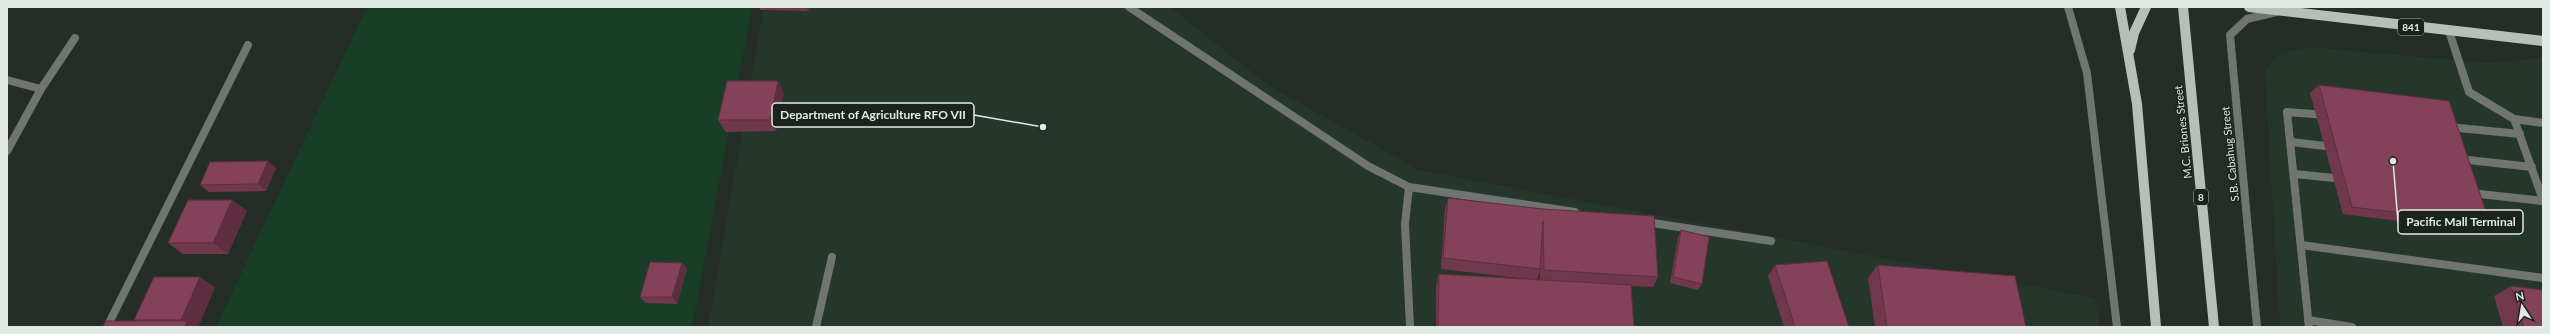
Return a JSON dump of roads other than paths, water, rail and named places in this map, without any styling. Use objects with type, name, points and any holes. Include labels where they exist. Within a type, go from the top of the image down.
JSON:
[{"type":"main road","points":[[2120,7],[2137,104],[2156,327]]},
{"type":"main road","points":[[2129,56],[2134,33],[2146,7]]},
{"type":"main road","name":"M.C. Briones Street","points":[[2183,7],[2214,327]]},
{"type":"main road","points":[[2250,7],[2279,12]]},
{"type":"main road","name":"841","points":[[2279,12],[2543,41]]},
{"type":"street","points":[[1129,7],[1368,166],[1408,187],[1582,213]]},
{"type":"street","points":[[2068,7],[2087,73],[2117,327]]},
{"type":"street","name":"S.B. Cabahug Street","points":[[2257,327],[2230,35],[2247,19],[2279,12]]},
{"type":"street","points":[[2449,31],[2469,92],[2514,119],[2543,123]]},
{"type":"street","points":[[7,151],[41,89],[75,38]]},
{"type":"street","points":[[107,327],[248,45]]},
{"type":"street","points":[[7,80],[41,89]]},
{"type":"street","points":[[2334,116],[2287,112],[2295,174],[2297,219],[2301,245],[2308,323],[2352,327]]},
{"type":"street","points":[[2466,192],[2543,200],[2514,119]]},
{"type":"street","points":[[2442,126],[2520,134]]},
{"type":"street","points":[[2291,142],[2345,148]]},
{"type":"street","points":[[2446,158],[2532,167]]},
{"type":"street","points":[[2295,174],[2349,180]]},
{"type":"street","points":[[1408,187],[1405,224],[1410,327]]},
{"type":"street","points":[[1637,221],[1771,241]]},
{"type":"street","points":[[2301,245],[2543,278]]},
{"type":"street","points":[[816,327],[832,257]]},
{"type":"place","name":"Department of Agriculture RFO VII","points":[[1043,127]]},
{"type":"place","name":"Pacific Mall Terminal","points":[[2393,161]]}]
